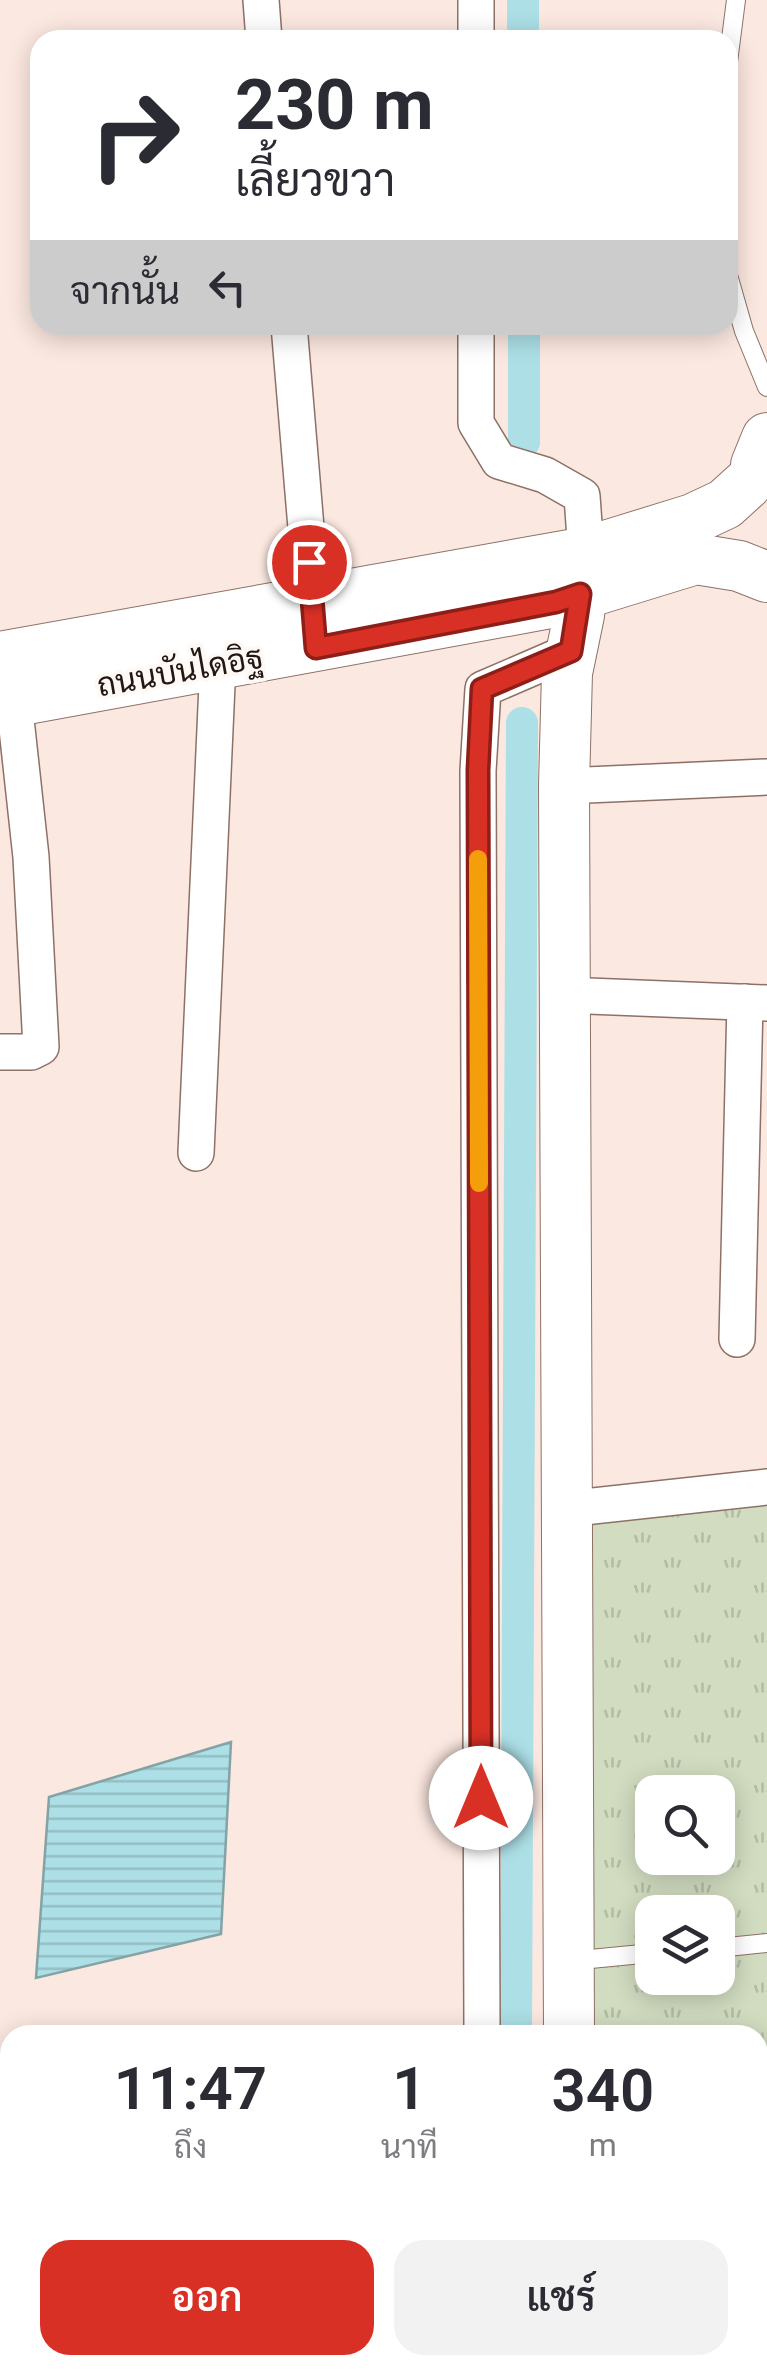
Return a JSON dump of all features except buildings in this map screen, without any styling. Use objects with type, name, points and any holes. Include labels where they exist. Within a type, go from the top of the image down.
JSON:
[{"type":"street","points":[[261,0],[263,30]]},
{"type":"street","points":[[476,0],[476,30]]},
{"type":"street","points":[[290,335],[314,625]]},
{"type":"street","points":[[476,335],[476,422],[499,461],[545,475],[582,496],[583,573],[567,673],[564,786],[570,2025]]},
{"type":"street","points":[[759,460],[743,507],[746,530],[756,555],[767,569]]},
{"type":"street","name":"ถนนบันไดอิฐ","points":[[4,687],[314,625],[556,602],[583,573],[725,504],[759,460]]},
{"type":"street","name":"ถนนบันไดอิฐ","points":[[583,573],[696,559],[739,566],[767,578]]},
{"type":"street","name":"ถนนบันไดอิฐ","points":[[4,687],[218,662],[314,625]]},
{"type":"street","points":[[482,2025],[478,770],[482,689],[571,651]]},
{"type":"street","points":[[196,1153],[218,662]]},
{"type":"street","points":[[0,1052],[31,1052],[41,1046],[31,858],[4,687]]},
{"type":"street","points":[[564,786],[767,777]]},
{"type":"street","points":[[564,995],[756,1002],[753,1221],[736,1339]]},
{"type":"street","points":[[566,1510],[767,1487]]},
{"type":"lane","points":[[732,30],[736,0]]},
{"type":"lane","points":[[738,310],[767,387]]},
{"type":"lane","points":[[735,1947],[767,1944]]},
{"type":"lane","points":[[569,1961],[635,1955]]},
{"type":"green space","points":[[767,1502],[767,2025],[587,2025],[588,1517]]},
{"type":"water","points":[[231,1742],[221,1934],[36,1978],[49,1797]]},
{"type":"waterway","points":[[523,0],[523,30]]},
{"type":"waterway","points":[[524,335],[524,442]]},
{"type":"waterway","points":[[516,2025],[522,723]]},
{"type":"slow traffic","points":[[478,859],[479,1183]]},
{"type":"route","points":[[309,562],[316,648],[556,602],[580,594],[571,651],[482,689],[478,770],[481,1798]]}]
